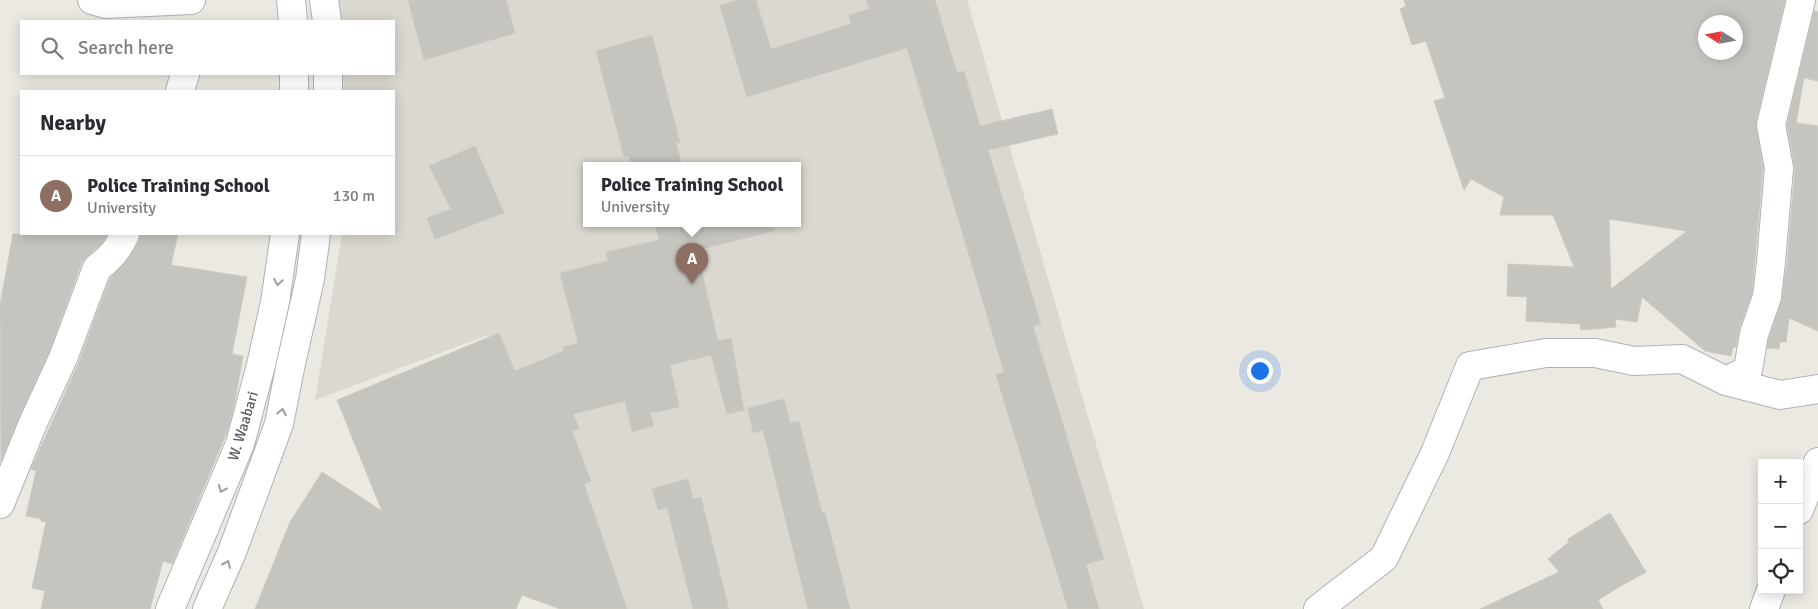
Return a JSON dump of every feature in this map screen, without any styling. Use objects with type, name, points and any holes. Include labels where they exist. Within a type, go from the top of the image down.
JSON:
[{"type":"street","points":[[92,0],[106,4],[191,0]]},
{"type":"street","points":[[198,20],[204,0]]},
{"type":"street","points":[[291,0],[293,20]]},
{"type":"street","points":[[324,0],[327,20]]},
{"type":"street","points":[[1726,381],[1748,370],[1754,334],[1767,297],[1778,168],[1771,125],[1801,0]]},
{"type":"street","points":[[180,90],[184,75]]},
{"type":"street","points":[[294,75],[294,90]]},
{"type":"street","points":[[328,75],[328,90]]},
{"type":"street","points":[[0,504],[33,423],[63,358],[97,268],[108,260],[118,248],[124,235]]},
{"type":"street","name":"W. Waabari","points":[[170,609],[240,444],[273,311],[285,235]]},
{"type":"street","name":"W. Waabari","points":[[207,609],[232,552],[279,424],[310,279],[316,235]]},
{"type":"street","points":[[1318,609],[1384,558],[1435,453],[1470,366],[1546,353],[1596,353],[1634,361],[1682,359],[1726,381],[1780,395],[1818,389]]},
{"type":"street","points":[[1801,504],[1818,462]]},
{"type":"street","points":[[1764,609],[1770,594]]},
{"type":"shaded area","points":[[335,0],[967,0],[1144,609],[590,609],[488,335],[315,400],[342,235],[395,235],[395,90],[344,90],[343,75],[395,75],[395,20],[337,20]]},
{"type":"building","points":[[408,0],[506,0],[515,33],[424,60]]},
{"type":"building","points":[[738,0],[756,0],[771,49],[851,24],[849,15],[869,9],[866,0],[935,0],[957,73],[964,71],[980,126],[1052,109],[1058,134],[988,150],[1041,324],[1033,326],[1104,559],[1086,564],[1099,609],[1068,609],[996,375],[1004,372],[907,48],[747,97],[720,6]]},
{"type":"building","points":[[1404,0],[1785,0],[1756,122],[1763,169],[1752,293],[1739,329],[1736,347],[1733,347],[1731,356],[1705,351],[1642,297],[1637,322],[1615,319],[1616,327],[1581,330],[1580,324],[1526,321],[1527,297],[1507,296],[1508,264],[1574,267],[1553,215],[1500,215],[1504,197],[1471,179],[1464,190],[1434,101],[1445,98],[1426,41],[1412,45],[1400,9],[1406,6]],"holes":[[[1609,219],[1687,231],[1611,289]]]},
{"type":"building","points":[[1814,11],[1818,12],[1818,81],[1804,78],[1796,123],[1818,126],[1818,331],[1789,318],[1786,342],[1780,342],[1779,349],[1767,348],[1782,299],[1787,263],[1795,169],[1787,125]]},
{"type":"building","points":[[652,35],[680,143],[676,143],[681,162],[630,162],[629,156],[624,157],[596,51]]},
{"type":"building","points":[[475,146],[504,213],[435,239],[427,218],[451,209],[429,166]]},
{"type":"building","points":[[656,227],[774,227],[774,231],[697,250],[718,341],[731,338],[744,410],[727,414],[711,355],[670,365],[679,407],[650,413],[654,426],[632,432],[625,401],[573,414],[579,428],[572,431],[591,481],[584,484],[627,609],[560,609],[522,595],[516,609],[255,609],[290,522],[322,472],[382,511],[337,400],[499,333],[515,371],[564,351],[563,347],[578,343],[560,273],[608,261],[606,252],[659,240]]},
{"type":"building","points":[[13,234],[107,235],[102,243],[82,262],[49,352],[1,461],[0,305]]},
{"type":"building","points":[[140,235],[178,235],[171,265],[247,277],[232,354],[243,356],[234,406],[227,432],[172,564],[163,561],[150,609],[41,609],[45,591],[32,588],[46,522],[26,516],[36,471],[31,469],[78,364],[110,278],[129,258],[139,241]]},
{"type":"building","points":[[784,399],[790,423],[799,421],[822,513],[825,512],[850,609],[808,609],[763,430],[753,433],[748,408]]},
{"type":"building","points":[[688,479],[693,499],[701,497],[729,609],[693,609],[667,508],[658,510],[652,489]]},
{"type":"building","points":[[1610,513],[1646,572],[1598,600],[1603,609],[1480,609],[1559,572],[1548,559],[1569,542],[1568,539]]},
{"type":"place","name":"Police Training School","points":[[692,284]]}]
